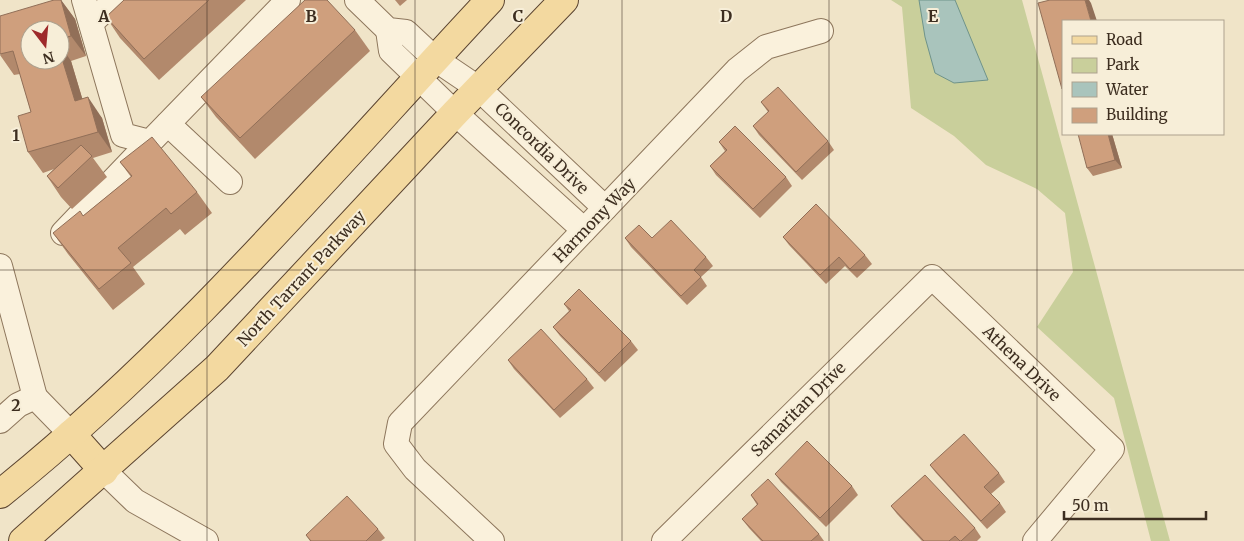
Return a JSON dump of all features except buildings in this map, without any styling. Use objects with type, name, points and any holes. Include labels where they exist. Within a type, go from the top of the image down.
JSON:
[{"type":"main road","points":[[0,494],[107,404],[236,274],[490,0]]},
{"type":"main road","name":"North Tarrant Parkway","points":[[23,541],[104,471],[217,368],[478,88],[564,0]]},
{"type":"main road","points":[[71,434],[104,471]]},
{"type":"street","points":[[84,0],[123,135],[150,142]]},
{"type":"street","points":[[91,23],[115,0]]},
{"type":"street","points":[[64,234],[288,0]]},
{"type":"street","points":[[357,0],[388,30],[406,32],[426,68]]},
{"type":"street","name":"Harmony Way","points":[[492,541],[415,469],[396,444],[400,423],[737,70],[766,46],[821,31]]},
{"type":"street","name":"Concordia Drive","points":[[426,68],[478,88],[605,208]]},
{"type":"street","name":"Concordia Drive","points":[[426,68],[455,113],[584,230]]},
{"type":"street","points":[[168,124],[230,182]]},
{"type":"street","points":[[0,266],[35,397],[71,434]]},
{"type":"street","name":"Athena Drive","points":[[932,277],[1112,449],[1036,541]]},
{"type":"street","name":"Samaritan Drive","points":[[664,541],[932,277]]},
{"type":"street","points":[[0,421],[18,405],[35,397]]},
{"type":"street","points":[[104,471],[135,501],[206,541]]},
{"type":"green space","points":[[891,0],[1022,0],[1170,541],[1151,541],[1114,398],[1037,327],[1073,272],[1065,213],[1037,189],[986,165],[954,136],[911,108],[902,7]]},
{"type":"water","points":[[919,0],[955,0],[988,80],[954,83],[935,73],[925,37]]}]
